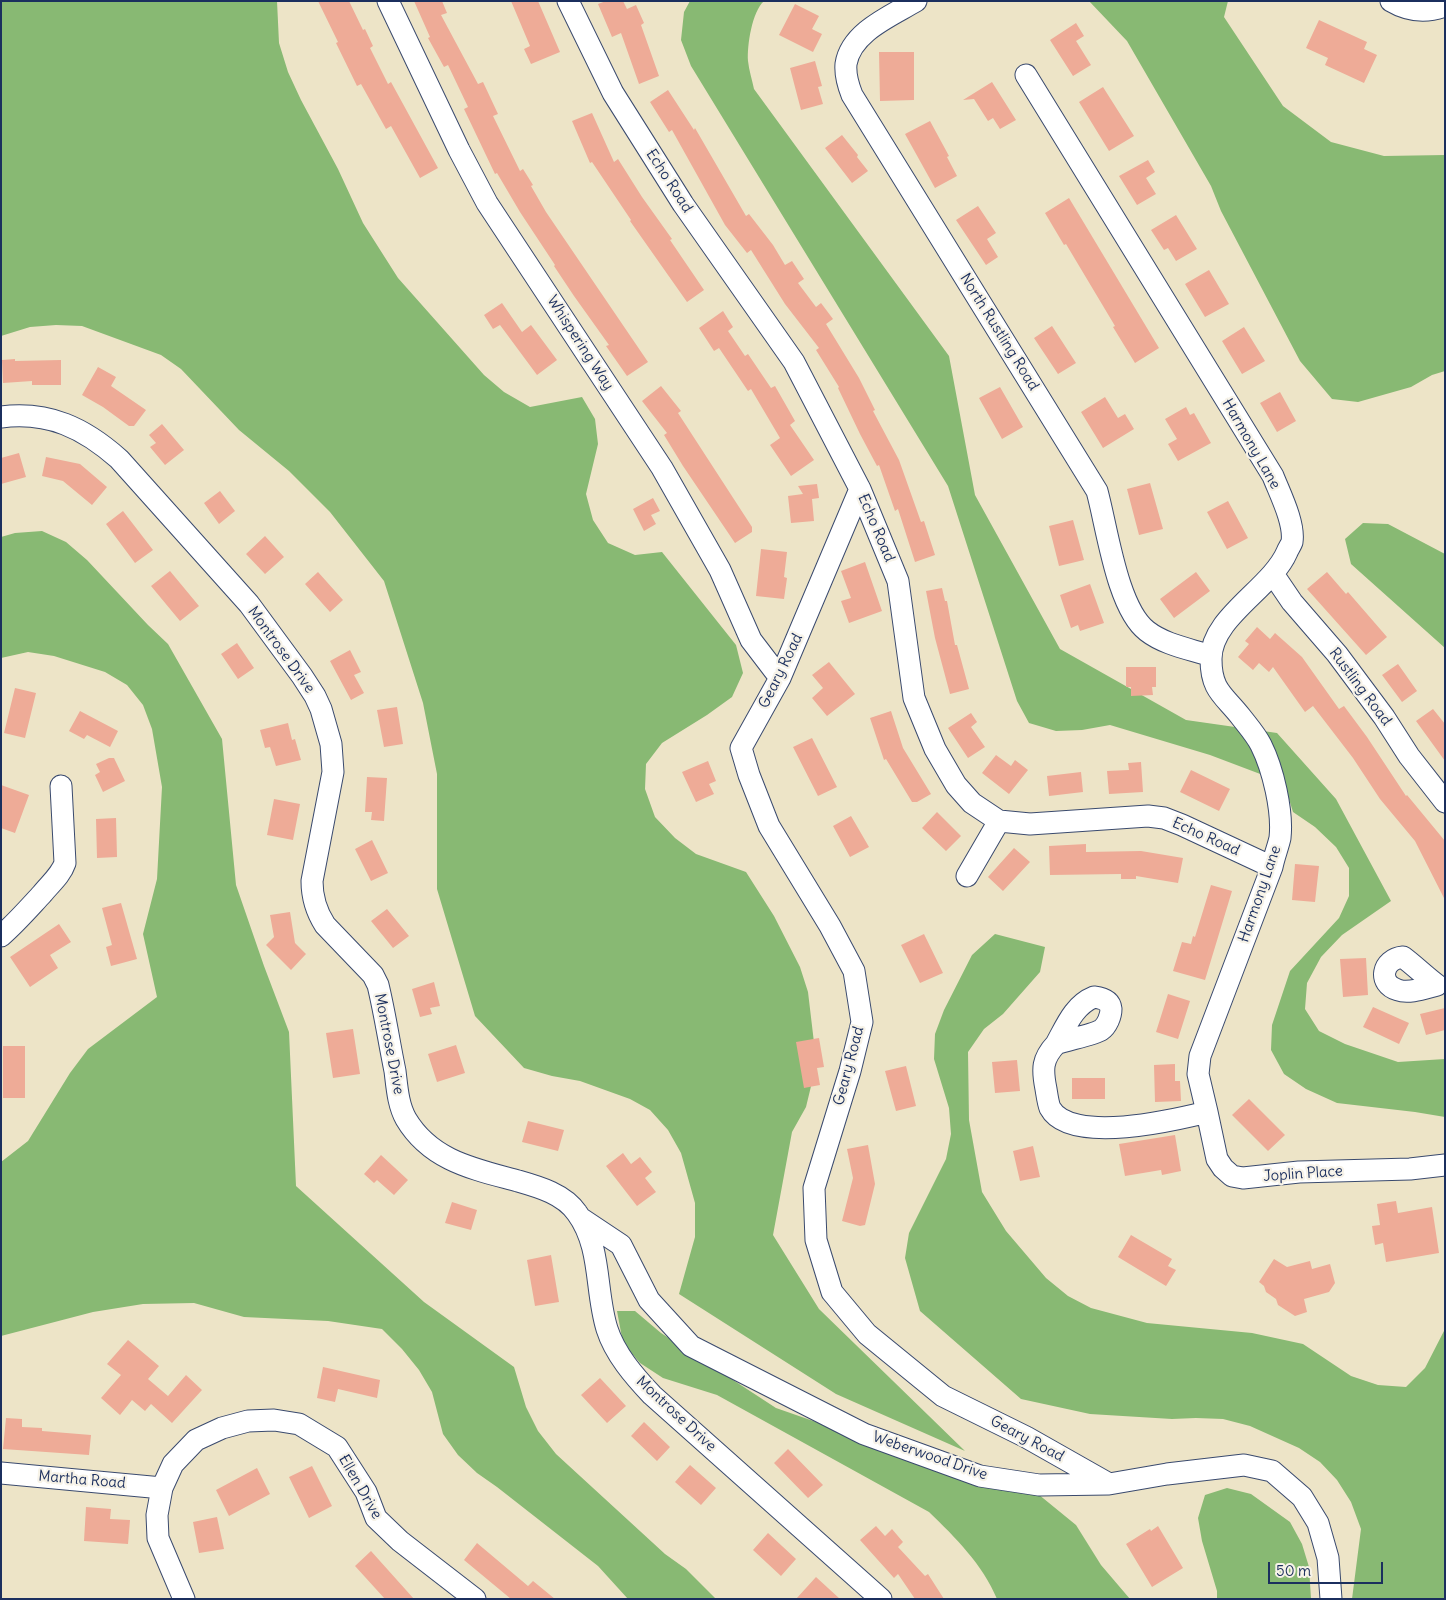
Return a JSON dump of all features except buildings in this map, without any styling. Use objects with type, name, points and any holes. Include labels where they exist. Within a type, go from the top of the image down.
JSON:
[{"type":"street","name":"Whispering Way","points":[[388,1],[459,150],[487,203],[662,468],[720,570],[751,640],[780,678]]},
{"type":"street","name":"Echo Road","points":[[568,1],[618,101],[683,204],[794,362],[860,489],[898,582],[914,698],[934,749],[956,785],[972,803],[999,821],[1030,824],[1148,816],[1164,818],[1272,867]]},
{"type":"street","name":"North Rustling Road","points":[[916,1],[879,23],[857,41],[849,54],[846,66],[847,80],[852,95],[1093,483],[1100,500],[1112,560],[1121,589],[1136,622],[1147,632],[1164,641],[1211,656]]},
{"type":"street","points":[[1391,1],[1415,10],[1436,9],[1445,6]]},
{"type":"street","name":"Harmony Lane","points":[[1026,75],[1273,476],[1291,525],[1292,542],[1284,559],[1273,574],[1226,622],[1216,640],[1211,656],[1212,677],[1220,694],[1240,715],[1260,743],[1268,761],[1275,785],[1279,810],[1280,837],[1272,867],[1200,1056],[1198,1074],[1207,1112]]},
{"type":"street","name":"Montrose Drive","points":[[1,416],[50,419],[80,430],[107,448],[249,604],[282,647],[315,696],[321,709],[331,744],[333,772],[312,881],[314,904],[325,925],[369,970],[378,985],[402,1109],[406,1118],[425,1142],[458,1164],[535,1186],[555,1194],[576,1210],[589,1235],[594,1252],[607,1328],[618,1352],[639,1381],[652,1395],[881,1599]]},
{"type":"street","name":"Geary Road","points":[[860,489],[780,678],[741,748],[749,775],[770,826],[830,926],[854,971],[862,1022],[850,1071],[814,1188],[816,1240],[832,1292],[867,1334],[943,1396],[1026,1437],[1109,1484]]},
{"type":"street","name":"Rustling Road","points":[[1273,574],[1292,602],[1337,654],[1384,717],[1409,756],[1445,802]]},
{"type":"street","points":[[1,936],[13,926],[63,870],[66,863],[61,786]]},
{"type":"street","points":[[967,876],[999,821]]},
{"type":"street","points":[[1056,1044],[1047,1053],[1043,1061],[1045,1084],[1050,1107],[1058,1116],[1066,1121],[1082,1126],[1133,1126],[1166,1122],[1207,1112]]},
{"type":"street","name":"Joplin Place","points":[[1207,1112],[1217,1159],[1232,1176],[1243,1178],[1299,1172],[1410,1169],[1445,1165]]},
{"type":"street","name":"Weberwood Drive","points":[[581,1219],[621,1246],[648,1300],[691,1346],[864,1434],[980,1476],[1039,1485],[1109,1484],[1167,1474],[1244,1465],[1272,1472],[1302,1497],[1318,1523],[1328,1558],[1331,1599]]},
{"type":"street","name":"Ellen Drive","points":[[184,1599],[158,1538],[158,1515],[162,1488],[173,1464],[196,1440],[222,1428],[248,1421],[274,1420],[299,1424],[337,1447],[366,1492],[376,1518],[400,1541],[475,1599]]},
{"type":"street","name":"Martha Road","points":[[1,1473],[162,1488]]},
{"type":"green space","points":[[1,1],[277,1],[279,43],[288,72],[338,169],[363,223],[398,278],[484,375],[504,392],[530,407],[582,397],[595,419],[598,444],[586,494],[593,520],[608,543],[635,555],[662,552],[736,645],[743,673],[732,697],[662,743],[646,764],[645,789],[655,817],[675,838],[696,854],[746,872],[774,916],[800,967],[808,992],[815,1051],[813,1078],[806,1107],[792,1132],[773,1235],[819,1309],[965,1451],[836,1394],[679,1294],[695,1237],[695,1203],[681,1153],[668,1130],[650,1110],[630,1099],[580,1081],[524,1068],[475,1016],[437,889],[437,774],[423,703],[384,581],[330,512],[289,471],[239,430],[181,369],[161,355],[82,326],[30,327],[1,336]]},
{"type":"green space","points":[[690,1],[764,1],[753,21],[748,46],[748,61],[754,89],[949,356],[975,495],[1060,649],[1186,720],[1277,733],[1336,799],[1391,901],[1342,935],[1321,957],[1307,983],[1305,1009],[1319,1031],[1345,1044],[1398,1062],[1445,1059],[1445,1117],[1337,1103],[1306,1089],[1284,1074],[1271,1050],[1272,1025],[1290,971],[1339,918],[1349,896],[1349,868],[1336,847],[1315,827],[1293,812],[1284,783],[1210,755],[1110,725],[1082,730],[1056,731],[1029,723],[1017,701],[948,486],[691,66],[681,40],[684,12]]},
{"type":"green space","points":[[1089,1],[1228,1],[1224,17],[1283,106],[1331,142],[1384,156],[1445,155],[1445,371],[1432,375],[1411,387],[1358,402],[1332,399],[1300,361],[1221,211],[1211,186],[1127,41]]},
{"type":"green space","points":[[1363,523],[1388,524],[1445,554],[1445,648],[1351,564],[1345,539]]},
{"type":"green space","points":[[42,531],[66,542],[87,560],[168,644],[222,739],[236,885],[289,1032],[296,1186],[424,1302],[514,1367],[526,1407],[538,1431],[556,1454],[665,1554],[686,1569],[716,1599],[628,1599],[598,1566],[477,1473],[458,1455],[443,1434],[432,1392],[419,1370],[382,1329],[328,1321],[244,1317],[194,1303],[143,1304],[93,1312],[1,1336],[1,1162],[28,1141],[70,1073],[88,1049],[157,997],[143,934],[157,879],[162,787],[152,729],[143,705],[127,685],[105,672],[54,656],[28,652],[1,658],[1,537],[15,533]]},
{"type":"green space","points":[[995,934],[1045,947],[1040,972],[1003,1014],[984,1029],[968,1052],[969,1120],[982,1192],[1006,1231],[1046,1278],[1068,1296],[1091,1308],[1147,1323],[1252,1333],[1303,1344],[1351,1376],[1378,1385],[1406,1387],[1425,1368],[1445,1329],[1445,1599],[1352,1599],[1361,1529],[1351,1502],[1337,1480],[1320,1462],[1299,1448],[1250,1426],[1223,1419],[1172,1419],[1090,1414],[1021,1399],[920,1311],[905,1258],[909,1233],[946,1159],[951,1134],[949,1108],[934,1059],[935,1034],[944,1010],[972,955]]},
{"type":"green space","points":[[617,1311],[635,1311],[661,1333],[776,1408],[994,1484],[1038,1494],[1076,1525],[1101,1565],[1130,1599],[997,1599],[976,1563],[929,1512],[717,1395],[663,1378],[640,1363],[623,1343]]},
{"type":"green space","points":[[1227,1488],[1251,1494],[1290,1522],[1302,1544],[1309,1567],[1311,1599],[1217,1599],[1217,1591],[1202,1541],[1198,1518],[1205,1495]]}]
